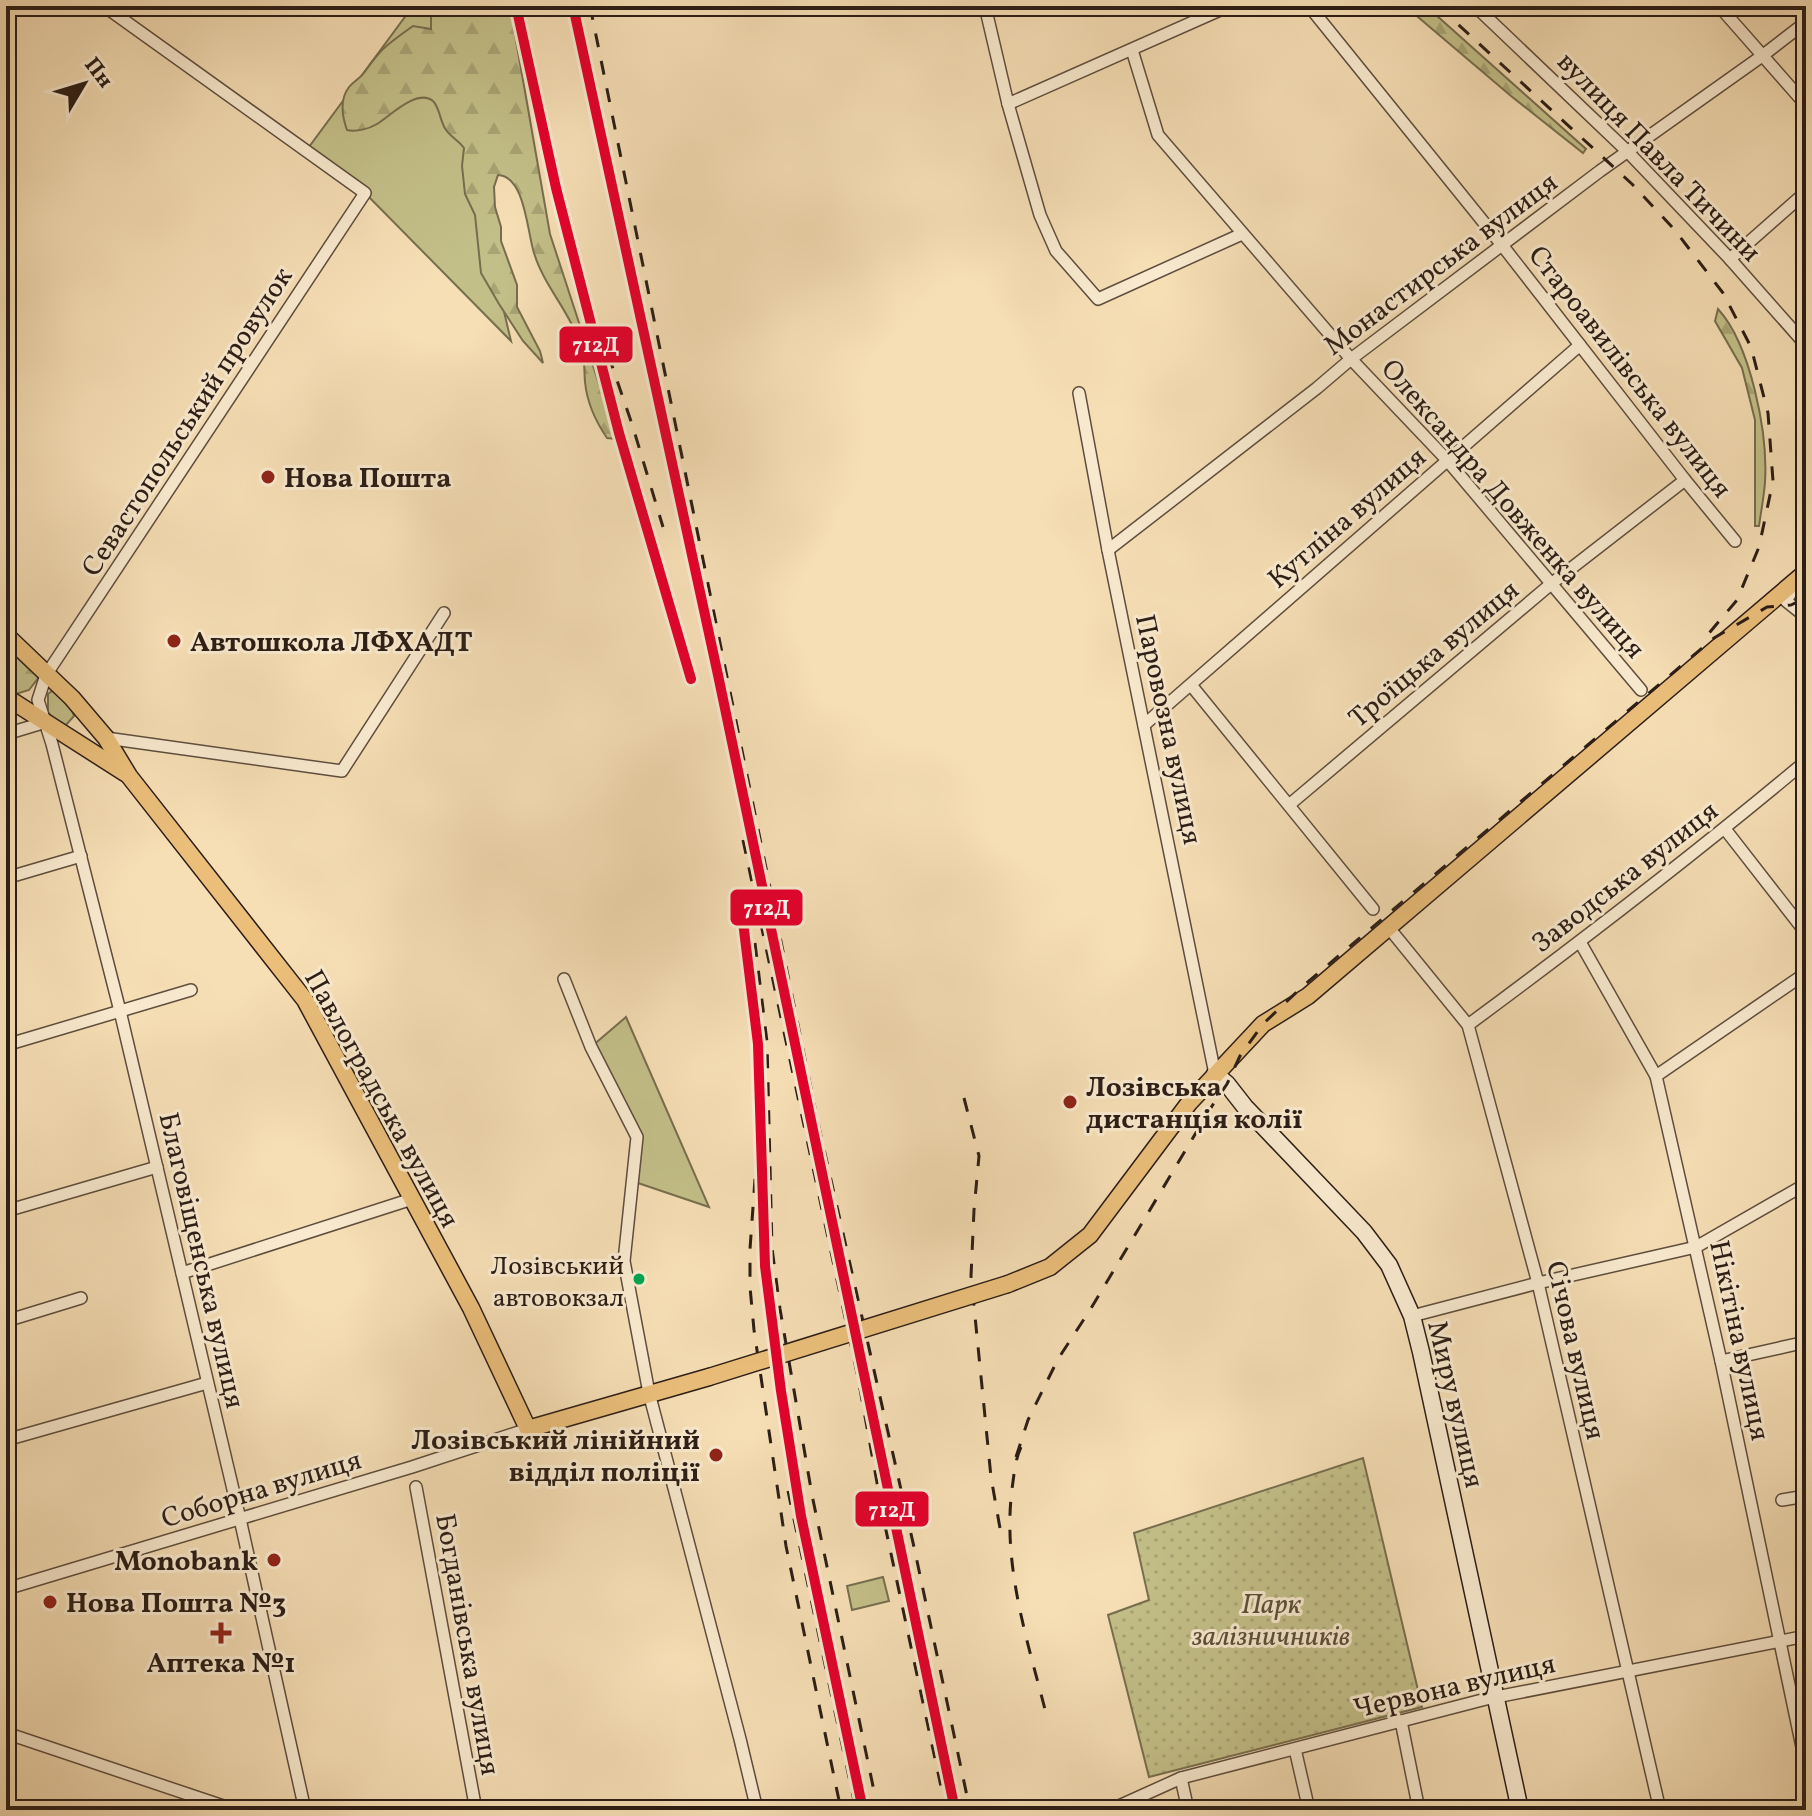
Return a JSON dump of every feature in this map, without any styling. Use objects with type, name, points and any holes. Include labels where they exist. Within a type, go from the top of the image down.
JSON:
[{"type":"main road","points":[[528,1429],[709,1377],[1008,1284],[1050,1267],[1090,1235],[1189,1103],[1263,1024],[1308,996],[1806,572]]},
{"type":"main road","name":"Павлоградська вулиця","points":[[6,635],[72,698],[106,738],[129,776],[305,1000],[471,1308],[528,1429]]},
{"type":"main road","name":"Павлоградська вулиця","points":[[6,697],[129,776]]},
{"type":"main road","name":"Миру вулиця","points":[[1215,1074],[1364,1232],[1389,1265],[1412,1316],[1520,1810]]},
{"type":"street","name":"Севастопольський провулок","points":[[46,675],[365,193],[104,6]]},
{"type":"street","points":[[985,6],[1008,104],[1040,215],[1056,251],[1098,299],[1242,234]]},
{"type":"street","points":[[1008,104],[1229,6]]},
{"type":"street","name":"Староавилівська вулиця","points":[[1309,6],[1735,541]]},
{"type":"street","name":"вулиця Павла Тичини","points":[[1475,6],[1628,152],[1730,259],[1806,345]]},
{"type":"street","points":[[1719,6],[1806,105]]},
{"type":"street","name":"Монастирська вулиця","points":[[1108,550],[1351,359],[1806,22]]},
{"type":"street","name":"Олександра Довженка вулиця","points":[[1132,50],[1158,135],[1351,359],[1447,460],[1641,690]]},
{"type":"street","points":[[1730,259],[1806,192]]},
{"type":"street","name":"Кутліна вулиця","points":[[1144,725],[1580,345]]},
{"type":"street","name":"Паровозна вулиця","points":[[1079,393],[1215,1074]]},
{"type":"street","name":"Троїцька вулиця","points":[[1289,805],[1551,584],[1685,480]]},
{"type":"street","points":[[1792,591],[1786,601],[1806,618]]},
{"type":"street","points":[[106,738],[342,771],[444,613]]},
{"type":"street","name":"Благовіщенська вулиця","points":[[46,675],[38,700],[120,1011],[305,1810]]},
{"type":"street","points":[[1191,685],[1373,909]]},
{"type":"street","points":[[6,734],[46,722]]},
{"type":"street","name":"Заводська вулиця","points":[[1468,1025],[1725,829],[1806,761]]},
{"type":"street","points":[[1725,829],[1806,933]]},
{"type":"street","points":[[6,878],[81,856]]},
{"type":"street","name":"Січова вулиця","points":[[1389,928],[1468,1025],[1538,1283],[1660,1810]]},
{"type":"street","name":"Нікітіна вулиця","points":[[1580,942],[1656,1076],[1721,1361],[1806,1766]]},
{"type":"street","points":[[1656,1076],[1806,973]]},
{"type":"street","points":[[564,979],[591,1047],[637,1137],[624,1261],[649,1393],[757,1810]]},
{"type":"street","points":[[6,1045],[191,990]]},
{"type":"street","points":[[6,1211],[157,1167]]},
{"type":"street","points":[[1412,1316],[1696,1247],[1806,1184]]},
{"type":"street","points":[[182,1273],[412,1199]]},
{"type":"street","points":[[6,1321],[81,1298]]},
{"type":"street","points":[[1721,1361],[1806,1342]]},
{"type":"street","points":[[6,1440],[207,1383]]},
{"type":"street","name":"Соборна вулиця","points":[[6,1589],[528,1429]]},
{"type":"street","name":"Богданівська вулиця","points":[[416,1487],[476,1810]]},
{"type":"street","points":[[1782,1500],[1806,1496]]},
{"type":"street","name":"Червона вулиця","points":[[1119,1806],[1181,1778],[1494,1697],[1806,1636]]},
{"type":"street","points":[[1401,1721],[1419,1810]]},
{"type":"street","points":[[6,1733],[235,1810]]},
{"type":"street","points":[[1295,1749],[1309,1810]]},
{"type":"street","points":[[1181,1778],[1188,1810]]},
{"type":"green space","points":[[413,6],[431,6],[511,341],[365,193],[306,151]]},
{"type":"green space","points":[[431,6],[510,6],[550,234],[617,439],[607,438],[593,412],[586,389],[581,345],[538,265],[524,206],[514,185],[498,175],[494,187],[495,207],[501,227],[501,241],[517,285],[517,307],[543,363],[523,341],[481,273],[475,215],[465,194],[464,148],[446,130],[433,101],[427,98],[412,100],[374,126],[347,130],[342,108],[349,87],[383,49],[413,26],[431,29]]},
{"type":"green space","points":[[1405,6],[1426,6],[1586,149],[1583,153],[1511,96]]},
{"type":"green space","points":[[1718,309],[1740,344],[1760,416],[1765,482],[1759,526],[1755,526],[1755,420],[1742,368],[1715,321]]},
{"type":"green space","points":[[6,644],[39,677],[29,690],[16,694],[6,687]]},
{"type":"green space","points":[[53,690],[71,708],[74,716],[66,725],[57,724],[48,712],[48,694]]},
{"type":"green space","points":[[626,1017],[709,1207],[632,1181],[637,1137],[591,1047]]},
{"type":"green space","name":"Парк залізничників","points":[[1363,1458],[1422,1707],[1149,1777],[1108,1615],[1149,1600],[1134,1533]]},
{"type":"green space","points":[[883,1577],[889,1601],[852,1610],[847,1586]]},
{"type":"railway","points":[[590,6],[815,1108]]},
{"type":"railway","points":[[1438,6],[1632,184],[1674,229],[1723,293],[1751,347],[1768,413],[1773,481],[1759,547],[1737,600],[1705,638]]},
{"type":"railway","points":[[572,249],[632,424],[663,527]]},
{"type":"railway","points":[[1016,1457],[1028,1420],[1058,1359],[1227,1084],[1240,1056],[1263,1024],[1303,986],[1714,638],[1767,607],[1791,605],[1806,598]]},
{"type":"railway","points":[[743,840],[946,1810]]},
{"type":"railway","points":[[755,943],[767,1042],[772,1248],[780,1309],[812,1495],[878,1810]]},
{"type":"railway","points":[[812,1096],[970,1810]]},
{"type":"railway","points":[[964,1098],[979,1156],[971,1276],[991,1477],[1001,1534]]},
{"type":"railway","points":[[759,1123],[750,1249],[754,1330],[786,1546],[841,1810]]},
{"type":"railway","points":[[1021,1447],[1012,1489],[1011,1548],[1019,1606],[1048,1721]]},
{"type":"railway","points":[[788,1491],[856,1810]]},
{"type":"transit line","name":"712Д","points":[[516,6],[556,188],[619,433],[691,679]]},
{"type":"transit line","name":"712Д","points":[[573,6],[718,675],[955,1810]]},
{"type":"transit line","name":"712Д","points":[[743,922],[758,1044],[765,1266],[781,1391],[801,1516],[863,1810]]},
{"type":"place","name":"Нова Пошта","points":[[268,477]]},
{"type":"place","name":"Автошкола ЛФХАДТ","points":[[174,641]]},
{"type":"place","name":"Лозівська дистанція колії","points":[[1070,1102]]},
{"type":"place","name":"Лозівський автовокзал","points":[[639,1279]]},
{"type":"place","name":"Лозівський лінійний відділ поліції","points":[[716,1455]]},
{"type":"place","name":"Monobank","points":[[274,1560]]},
{"type":"place","name":"Нова Пошта №3","points":[[50,1602]]},
{"type":"place","name":"Аптека №1","points":[[221,1633]]}]
